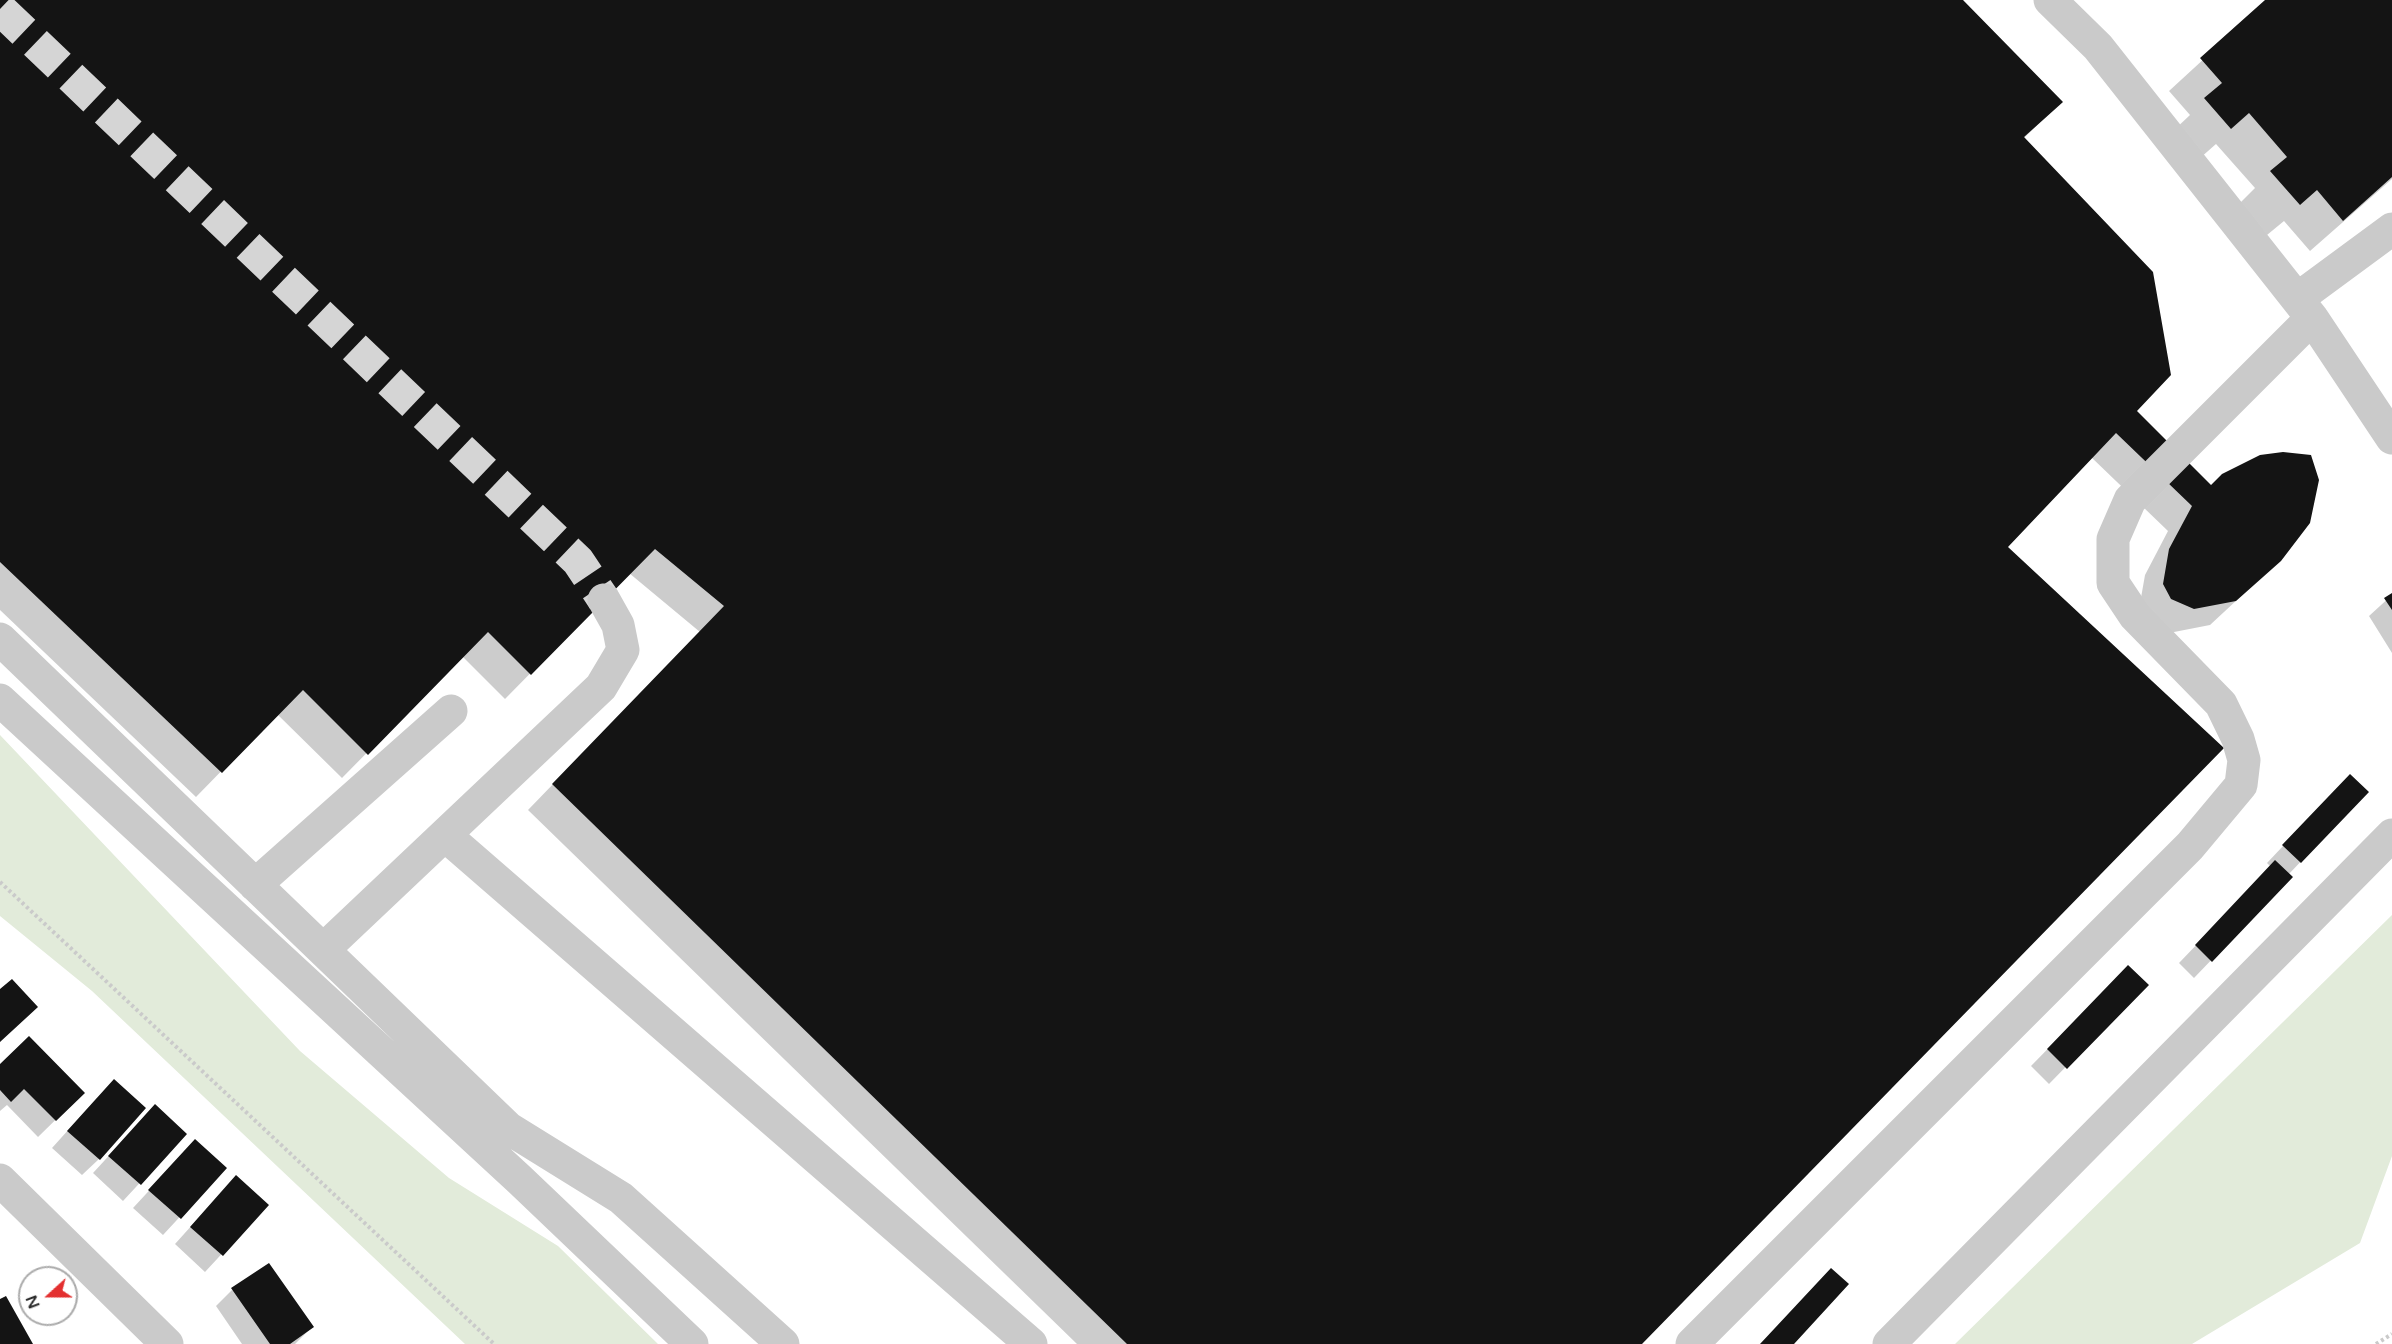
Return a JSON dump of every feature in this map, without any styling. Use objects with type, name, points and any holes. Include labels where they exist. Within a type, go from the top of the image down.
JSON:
[{"type":"street","points":[[2050,0],[2098,47],[2305,308],[2392,438]]},
{"type":"street","points":[[1692,1344],[2190,846],[2241,784],[2244,760],[2238,739],[2221,704],[2135,616],[2112,583],[2113,538],[2130,500],[2305,308],[2392,229]]},
{"type":"street","points":[[323,950],[601,687],[623,650],[618,625],[604,600]]},
{"type":"street","points":[[0,639],[508,1128],[621,1198],[783,1344]]},
{"type":"street","points":[[0,700],[511,1172],[692,1344]]},
{"type":"street","points":[[255,885],[451,711]]},
{"type":"street","points":[[1889,1344],[2392,835]]},
{"type":"street","points":[[446,836],[1031,1344]]},
{"type":"street","points":[[7,1198],[167,1344]]},
{"type":"path","points":[[0,882],[494,1344]]},
{"type":"path","points":[[2376,1344],[2392,1334]]},
{"type":"green space","points":[[0,735],[300,1051],[449,1178],[558,1246],[658,1344],[465,1344],[92,991],[0,916]]},
{"type":"green space","points":[[2392,915],[2392,1156],[2360,1243],[2192,1344],[1955,1344]]},
{"type":"building","points":[[0,0],[1963,0],[2063,102],[2024,137],[2153,272],[2171,375],[2137,411],[2211,485],[2222,474],[2260,455],[2283,452],[2311,455],[2319,480],[2310,523],[2281,561],[2236,601],[2194,609],[2171,599],[2163,584],[2169,549],[2192,506],[2116,433],[2008,547],[2224,748],[1642,1344],[1127,1344],[552,784],[724,606],[655,549],[531,675],[488,632],[368,755],[303,690],[222,773],[0,562]]},
{"type":"building","points":[[2265,0],[2392,0],[2392,177],[2343,221],[2317,190],[2300,205],[2270,171],[2287,157],[2249,113],[2231,129],[2204,98],[2222,83],[2200,58]]},
{"type":"building","points":[[2392,593],[2392,610],[2384,598]]},
{"type":"building","points":[[2350,774],[2369,792],[2301,863],[2282,845]]},
{"type":"building","points":[[2275,860],[2293,877],[2212,962],[2195,945]]},
{"type":"building","points":[[2128,965],[2149,985],[2067,1069],[2047,1049]]},
{"type":"building","points":[[12,979],[38,1007],[0,1042],[0,989]]},
{"type":"building","points":[[29,1036],[85,1093],[56,1121],[24,1089],[11,1102],[0,1090],[0,1064]]},
{"type":"building","points":[[114,1079],[146,1108],[100,1160],[67,1131]]},
{"type":"building","points":[[155,1104],[187,1134],[141,1185],[108,1156]]},
{"type":"building","points":[[195,1139],[227,1168],[181,1219],[148,1190]]},
{"type":"building","points":[[236,1175],[269,1205],[223,1256],[190,1227]]},
{"type":"building","points":[[269,1263],[314,1327],[290,1344],[270,1344],[231,1288]]},
{"type":"building","points":[[1831,1268],[1849,1284],[1794,1344],[1760,1344]]},
{"type":"building","points":[[6,1296],[18,1317],[18,1326],[23,1326],[33,1344],[0,1344],[0,1299]]},
{"type":"tunnel","points":[[0,9],[578,561],[604,600]]}]
